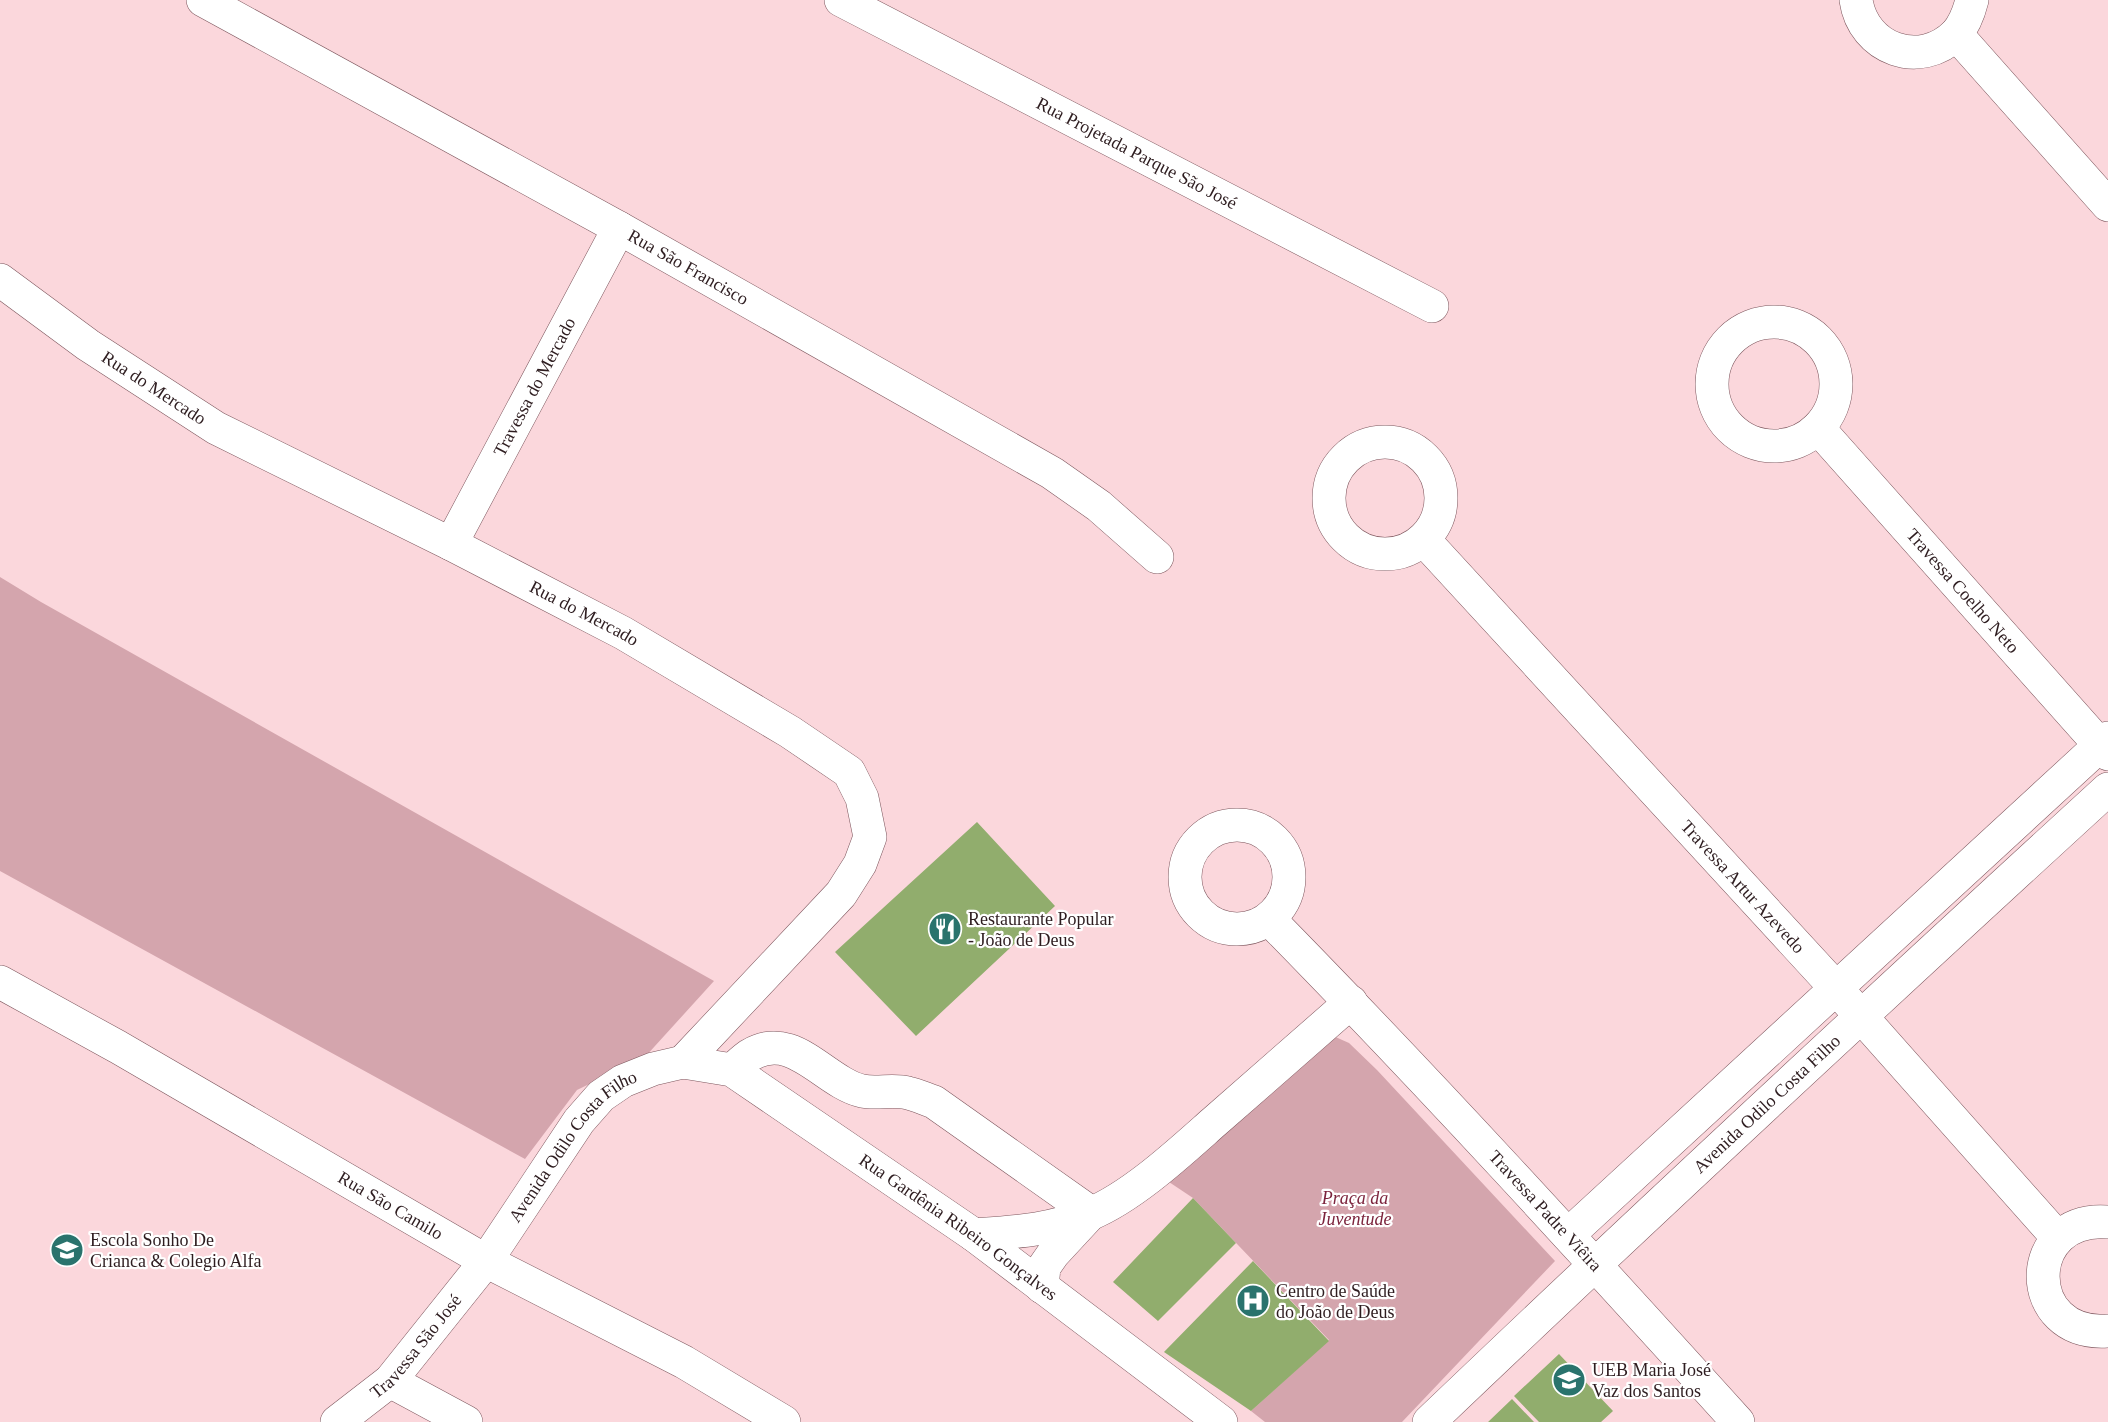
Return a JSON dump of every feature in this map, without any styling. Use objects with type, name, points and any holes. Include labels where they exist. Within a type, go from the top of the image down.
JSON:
[{"type":"street","name":"Rua São Francisco","points":[[203,0],[619,228],[1052,473],[1099,506],[1156,557]]},
{"type":"street","name":"Rua Projetada Parque São José","points":[[841,0],[1432,306]]},
{"type":"street","points":[[1856,0],[1857,12],[1867,30],[1882,44],[1901,51],[1921,52],[1940,46],[1956,34],[1966,19],[1972,0]]},
{"type":"street","points":[[1956,34],[2108,206]]},
{"type":"street","name":"Travessa do Mercado","points":[[451,544],[619,228]]},
{"type":"street","name":"Rua do Mercado","points":[[0,280],[88,345],[216,428],[451,544],[623,633],[790,732],[849,772],[862,798],[870,837],[860,864],[841,894],[683,1062]]},
{"type":"street","name":"Travessa Coelho Neto","points":[[1818,428],[2105,746]]},
{"type":"street","name":"Travessa Artur Azevedo","points":[[1424,540],[1835,987],[2058,1238]]},
{"type":"street","points":[[1568,1235],[1835,987],[2105,746]]},
{"type":"street","name":"Avenida Odilo Costa Filho","points":[[1429,1422],[1594,1264],[1860,1016],[2108,789]]},
{"type":"street","name":"Travessa Padre Viêira","points":[[1269,919],[1351,1002],[1738,1422]]},
{"type":"street","name":"Rua São Camilo","points":[[0,982],[118,1047],[486,1261],[684,1362],[784,1422]]},
{"type":"street","points":[[974,1235],[1033,1231],[1091,1213],[1130,1191],[1188,1145],[1351,1002]]},
{"type":"street","points":[[732,1070],[751,1054],[767,1048],[785,1049],[805,1057],[843,1084],[862,1091],[906,1092],[934,1102],[1091,1213]]},
{"type":"street","name":"Rua Gardênia Ribeiro Gonçalves","points":[[683,1062],[732,1070],[974,1235],[1221,1422]]},
{"type":"street","name":"Avenida Odilo Costa Filho","points":[[486,1261],[579,1121],[601,1096],[623,1081],[653,1069],[683,1062]]},
{"type":"street","points":[[1042,1287],[1044,1267],[1091,1213]]},
{"type":"street","points":[[2108,1222],[2092,1221],[2073,1226],[2058,1238],[2048,1251],[2042,1269],[2043,1286],[2048,1303],[2059,1316],[2073,1327],[2090,1332],[2108,1331]]},
{"type":"street","name":"Travessa São José","points":[[337,1422],[390,1381],[486,1261]]},
{"type":"street","points":[[390,1381],[466,1422]]},
{"type":"green space","points":[[0,577],[714,981],[645,1057],[577,1090],[525,1159],[0,871]]},
{"type":"green space","name":"Praça da Juventude","points":[[1331,1035],[1349,1043],[1377,1070],[1555,1261],[1402,1422],[1265,1422],[1251,1411],[1329,1340],[1193,1198],[1166,1180]]},
{"type":"building","name":"Restaurante Popular - João de Deus","points":[[977,822],[1055,906],[916,1036],[835,952]]},
{"type":"building","points":[[1193,1198],[1236,1243],[1158,1321],[1113,1282]]},
{"type":"building","name":"Centro de Saúde do João de Deus","points":[[1253,1261],[1329,1341],[1251,1411],[1164,1352]]},
{"type":"building","points":[[1559,1354],[1613,1411],[1601,1422],[1539,1422],[1514,1396]]},
{"type":"building","points":[[1512,1399],[1534,1422],[1488,1422]]},
{"type":"place","name":"Restaurante Popular - João de Deus","points":[[945,929]]},
{"type":"place","name":"Escola Sonho De Crianca & Colegio Alfa","points":[[67,1250]]},
{"type":"place","name":"Centro de Saúde do João de Deus","points":[[1253,1301]]},
{"type":"place","name":"UEB Maria José Vaz dos Santos","points":[[1569,1380]]}]
